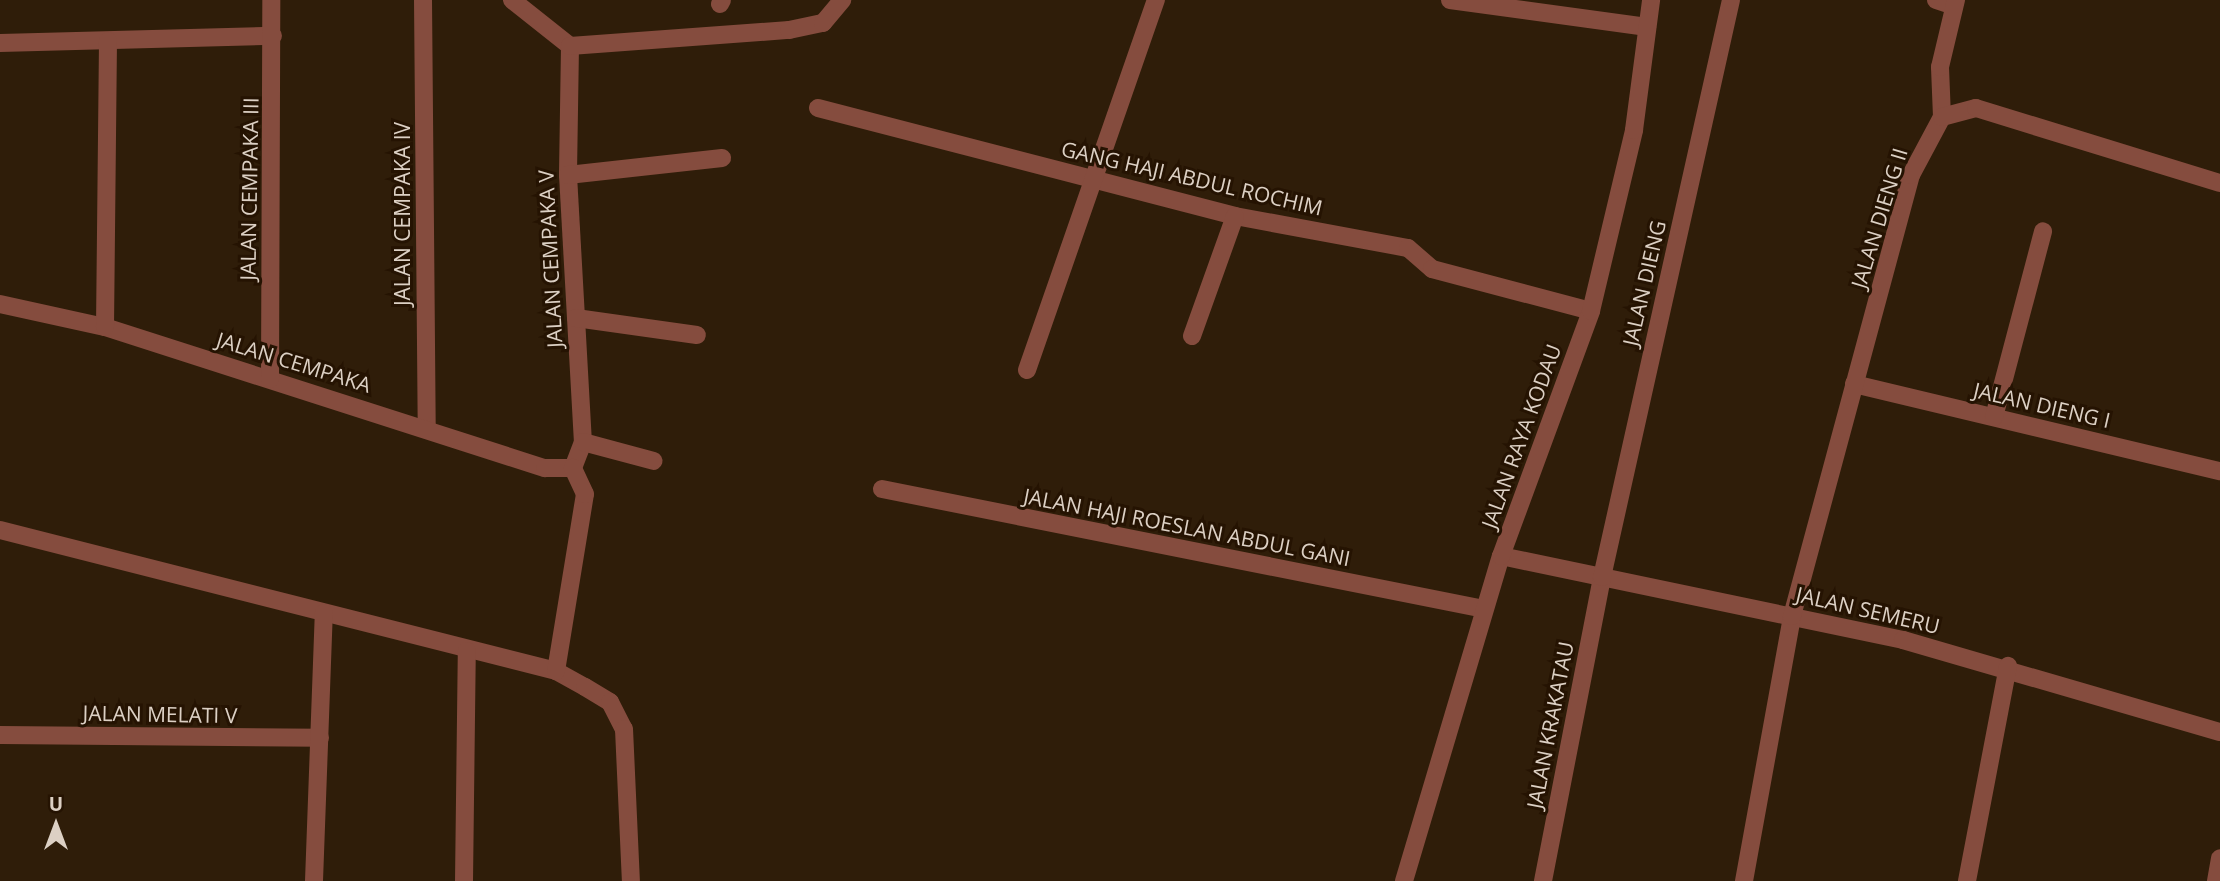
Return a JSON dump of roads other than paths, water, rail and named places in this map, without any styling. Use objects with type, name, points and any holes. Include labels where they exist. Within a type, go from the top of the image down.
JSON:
[{"type":"street","name":"JALAN CEMPAKA III","points":[[270,379],[271,0]]},
{"type":"street","name":"JALAN CEMPAKA IV","points":[[423,0],[427,427]]},
{"type":"street","points":[[512,0],[570,46],[823,23],[842,0]]},
{"type":"street","points":[[1027,370],[1156,0]]},
{"type":"street","points":[[1450,0],[1647,27]]},
{"type":"street","name":"JALAN RAYA KODAU","points":[[1404,881],[1501,556],[1591,312],[1634,130],[1651,0]]},
{"type":"street","name":"JALAN DIENG","points":[[1602,577],[1731,0]]},
{"type":"street","points":[[1936,0],[1955,3],[1940,67],[1942,117],[1976,108],[2220,183]]},
{"type":"street","points":[[0,43],[273,36]]},
{"type":"street","points":[[105,327],[108,41]]},
{"type":"street","name":"JALAN CEMPAKA V","points":[[570,46],[568,175],[583,442],[573,468]]},
{"type":"street","name":"GANG HAJI ABDUL ROCHIM","points":[[818,108],[1235,216],[1408,248],[1433,269],[1591,312]]},
{"type":"street","name":"JALAN DIENG II","points":[[1744,881],[1792,616],[1911,175],[1942,117]]},
{"type":"street","points":[[568,175],[722,158]]},
{"type":"street","points":[[1192,336],[1235,216]]},
{"type":"street","points":[[1994,417],[2043,231]]},
{"type":"street","name":"JALAN CEMPAKA","points":[[0,304],[105,327],[427,427],[545,468],[573,468]]},
{"type":"street","points":[[576,318],[697,335]]},
{"type":"street","name":"JALAN DIENG I","points":[[1854,384],[2220,471]]},
{"type":"street","points":[[583,442],[654,461]]},
{"type":"street","points":[[556,671],[585,494],[573,468]]},
{"type":"street","name":"JALAN HAJI ROESLAN ABDUL GANI","points":[[882,489],[1484,610]]},
{"type":"street","points":[[0,530],[467,651],[556,671],[610,702],[624,729],[631,881]]},
{"type":"street","name":"JALAN SEMERU","points":[[1501,556],[1792,616],[2007,666],[2220,732]]},
{"type":"street","name":"JALAN KRAKATAU","points":[[1543,881],[1602,577]]},
{"type":"street","points":[[314,881],[324,613]]},
{"type":"street","points":[[464,881],[467,651]]},
{"type":"street","points":[[1967,881],[2007,666]]},
{"type":"street","name":"JALAN MELATI V","points":[[0,734],[320,738]]},
{"type":"street","points":[[2216,881],[2220,858]]}]
